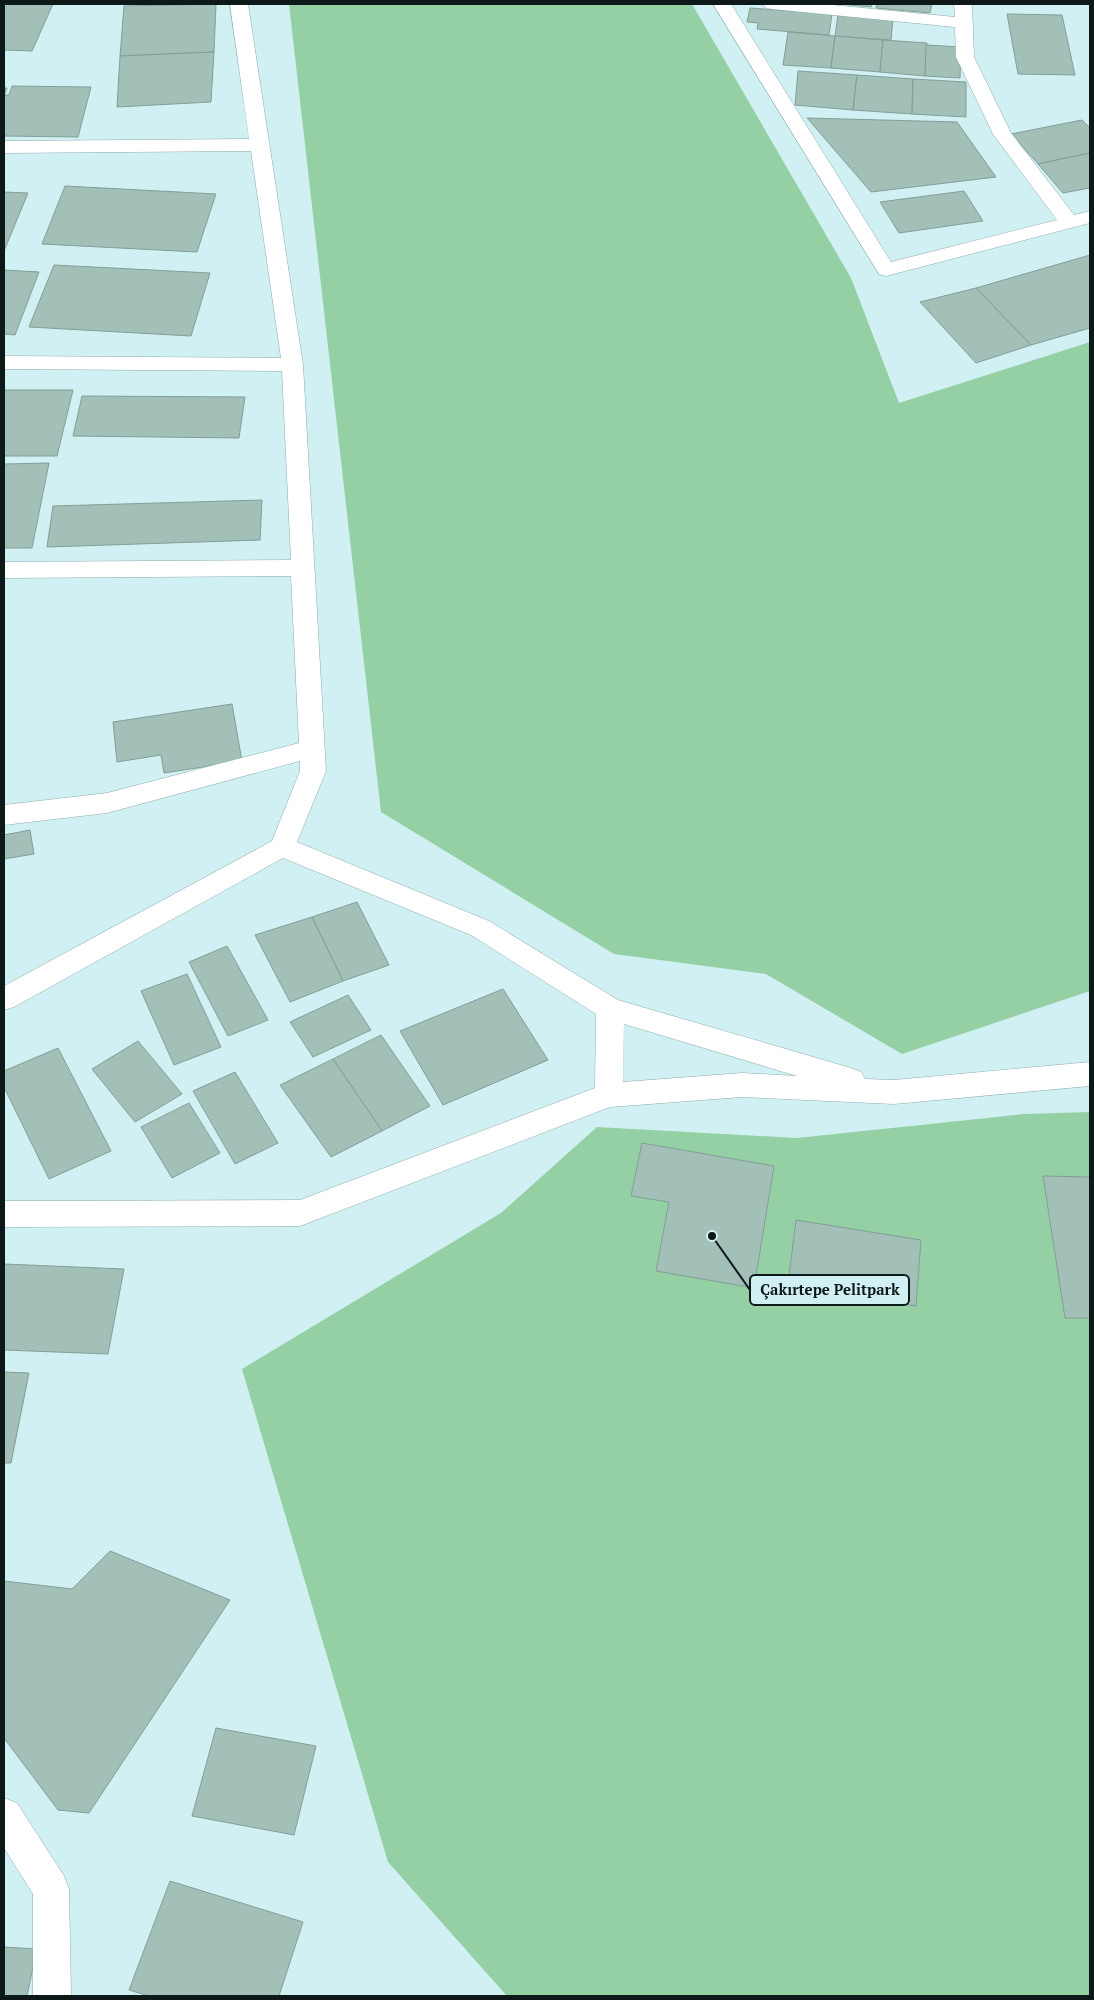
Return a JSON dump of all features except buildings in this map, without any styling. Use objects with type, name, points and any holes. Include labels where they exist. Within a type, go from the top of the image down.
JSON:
[{"type":"street","points":[[4,1000],[282,848],[313,771],[292,365],[239,4]]},
{"type":"street","points":[[722,4],[886,270],[1090,217]]},
{"type":"street","points":[[772,4],[963,23]]},
{"type":"street","points":[[963,4],[965,57],[1002,134],[1069,222]]},
{"type":"street","points":[[4,147],[260,145]]},
{"type":"street","points":[[4,363],[292,365]]},
{"type":"street","points":[[4,570],[302,568]]},
{"type":"street","points":[[4,814],[107,803],[312,749]]},
{"type":"street","points":[[282,848],[480,928],[610,1009],[894,1092]]},
{"type":"street","points":[[609,1095],[610,1009]]},
{"type":"street","points":[[4,1214],[300,1213],[609,1095],[742,1085],[894,1092],[1090,1074]]},
{"type":"street","points":[[4,1816],[51,1889],[52,1996]]},
{"type":"green space","points":[[289,4],[692,4],[851,278],[899,403],[1090,342],[1090,991],[902,1054],[766,974],[614,954],[381,812]]},
{"type":"green space","points":[[1090,1112],[1090,1996],[507,1996],[388,1862],[242,1369],[501,1213],[597,1127],[797,1138],[1024,1114]]},
{"type":"place","name":"Çakırtepe Pelitpark","points":[[712,1236]]}]
